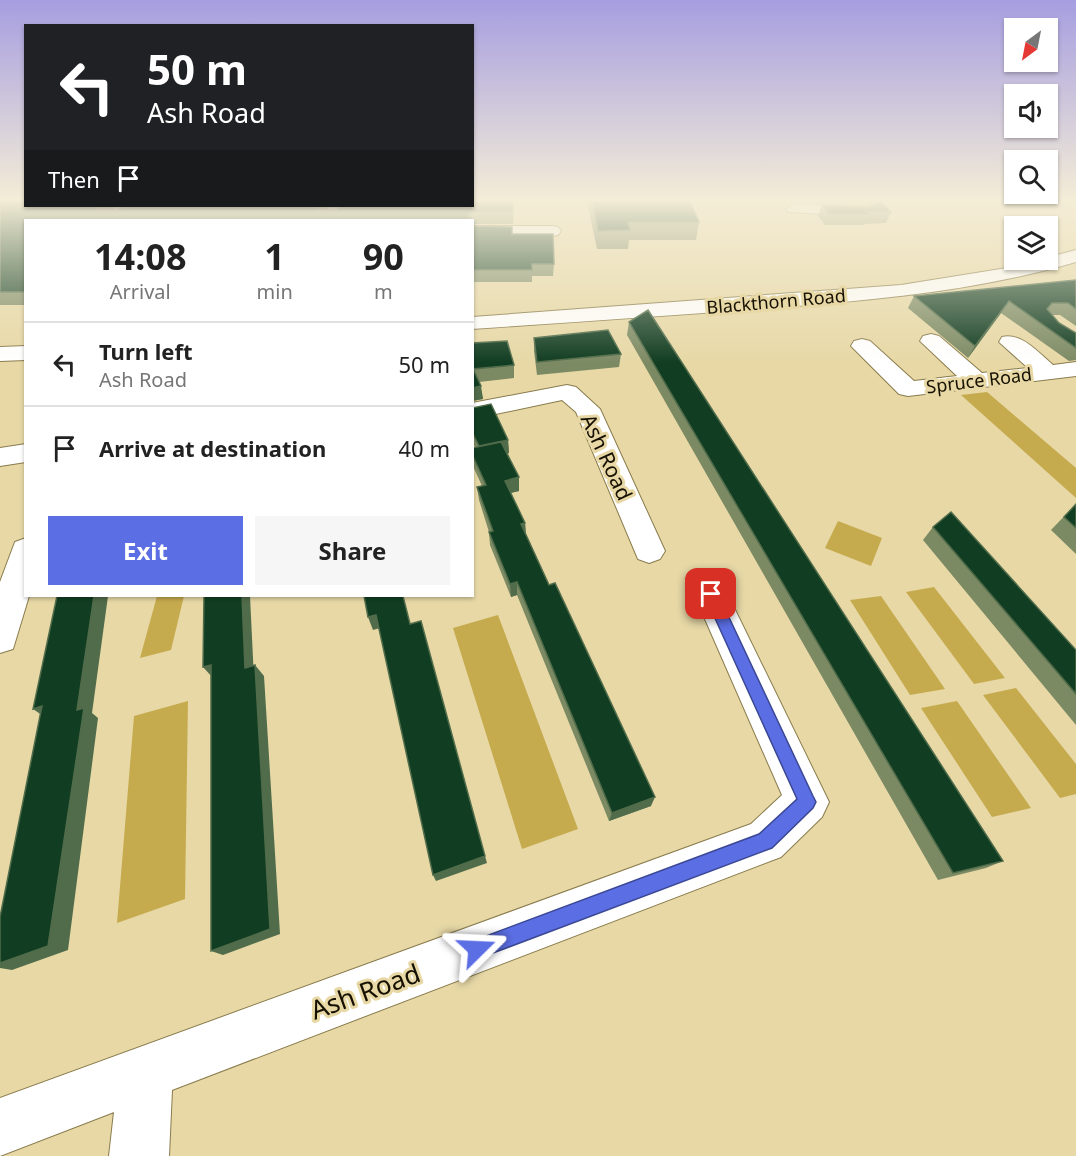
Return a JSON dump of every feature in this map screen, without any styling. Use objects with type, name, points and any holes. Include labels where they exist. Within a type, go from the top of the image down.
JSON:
[{"type":"street","name":"Blackthorn Road","points":[[474,323],[839,297],[934,286],[1070,261]]},
{"type":"street","points":[[931,341],[977,381]]},
{"type":"street","points":[[1010,342],[1048,372]]},
{"type":"street","name":"Spruce Road","points":[[862,346],[908,389],[1076,369]]},
{"type":"street","points":[[0,354],[24,353]]},
{"type":"street","name":"Ash Road","points":[[474,411],[567,392],[587,409],[649,551]]},
{"type":"street","points":[[0,457],[24,453]]},
{"type":"street","points":[[0,638],[24,557]]},
{"type":"street","name":"Ash Road","points":[[0,1127],[765,841],[807,802],[711,594]]},
{"type":"street","points":[[139,1156],[145,1073]]},
{"type":"shaded area","points":[[987,392],[1076,468],[1076,498],[961,395]]},
{"type":"shaded area","points":[[838,521],[882,538],[871,566],[825,548]]},
{"type":"shaded area","points":[[934,587],[1005,678],[974,684],[906,592]]},
{"type":"shaded area","points":[[881,596],[945,689],[910,695],[850,600]]},
{"type":"shaded area","points":[[157,597],[184,597],[171,650],[140,658]]},
{"type":"shaded area","points":[[498,615],[578,829],[522,849],[453,628]]},
{"type":"shaded area","points":[[1016,688],[1076,764],[1076,794],[1060,798],[983,695]]},
{"type":"shaded area","points":[[188,701],[185,899],[117,923],[134,716]]},
{"type":"shaded area","points":[[957,701],[1031,808],[992,817],[921,708]]},
{"type":"building","points":[[0,255],[24,255],[24,292],[0,292]]},
{"type":"building","points":[[474,255],[554,255],[554,264],[532,264],[532,270],[474,270]]},
{"type":"building","points":[[1076,280],[1076,309],[1068,303],[1052,303],[1047,309],[1059,323],[1076,333],[1076,348],[1009,301],[975,346],[914,296]]},
{"type":"building","points":[[648,310],[1003,861],[953,873],[629,322]]},
{"type":"building","points":[[608,330],[621,354],[537,362],[534,338]]},
{"type":"building","points":[[507,341],[514,365],[474,369],[474,343]]},
{"type":"building","points":[[474,371],[481,386],[474,388]]},
{"type":"building","points":[[491,404],[508,440],[479,446],[474,436],[474,408]]},
{"type":"building","points":[[501,442],[519,477],[505,481],[525,523],[521,524],[549,585],[555,583],[655,797],[612,813],[517,582],[510,584],[489,532],[493,531],[477,487],[486,485],[474,458],[474,448]]},
{"type":"building","points":[[1076,504],[1076,528],[1064,517]]},
{"type":"building","points":[[951,512],[1076,650],[1076,694],[933,527]]},
{"type":"building","points":[[57,597],[94,597],[77,710],[84,708],[48,946],[0,963],[0,917],[42,706],[33,709]]},
{"type":"building","points":[[204,597],[242,597],[245,668],[255,665],[270,929],[211,951],[211,665],[203,667]]},
{"type":"building","points":[[364,597],[403,597],[410,624],[421,621],[485,856],[433,875],[376,615],[368,617]]},
{"type":"route","points":[[477,949],[765,841],[807,802],[711,594]]}]
